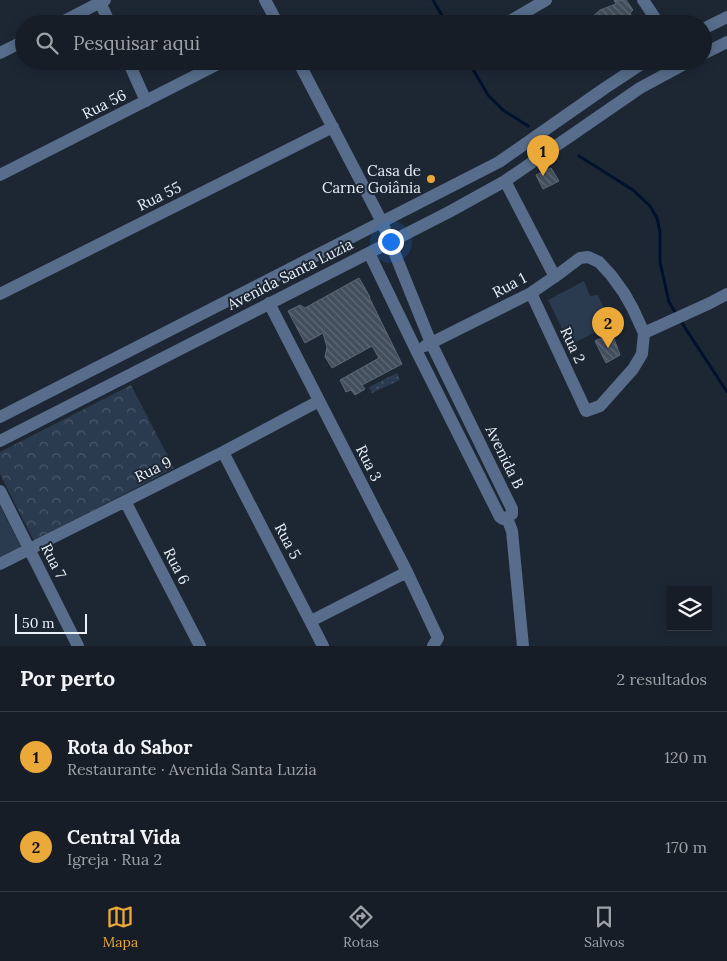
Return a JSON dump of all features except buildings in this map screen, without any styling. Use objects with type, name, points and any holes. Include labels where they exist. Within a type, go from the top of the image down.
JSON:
[{"type":"street","points":[[265,0],[273,15]]},
{"type":"street","points":[[520,15],[546,0]]},
{"type":"street","points":[[643,0],[653,15]]},
{"type":"street","points":[[76,15],[103,1],[107,15]]},
{"type":"street","points":[[723,19],[727,35]]},
{"type":"street","points":[[712,50],[727,42]]},
{"type":"street","points":[[0,53],[15,46]]},
{"type":"street","points":[[132,70],[146,101]]},
{"type":"street","name":"Rua 56","points":[[0,175],[206,70]]},
{"type":"street","name":"Avenida B","points":[[303,70],[382,222],[431,343],[512,509],[512,514],[507,518],[503,519],[500,517],[369,253]]},
{"type":"street","name":"Avenida Santa Luzia","points":[[1,413],[95,368],[499,162],[632,70]]},
{"type":"street","name":"Avenida Santa Luzia","points":[[0,440],[449,212],[504,181],[640,88],[673,70]]},
{"type":"street","name":"Rua 55","points":[[0,294],[333,127]]},
{"type":"street","points":[[504,181],[555,277]]},
{"type":"street","name":"Rua 1","points":[[416,350],[531,292],[580,258],[588,257],[599,262],[624,293],[644,333]]},
{"type":"street","name":"Rua 2","points":[[531,292],[586,411],[600,406],[632,369],[642,354],[644,333]]},
{"type":"street","points":[[644,333],[727,294]]},
{"type":"street","name":"Rua 3","points":[[269,303],[406,572],[435,642]]},
{"type":"street","points":[[95,368],[105,387]]},
{"type":"street","name":"Rua 9","points":[[0,564],[223,452],[319,401]]},
{"type":"street","name":"Rua 5","points":[[223,452],[323,646]]},
{"type":"street","name":"Rua 7","points":[[0,492],[75,645]]},
{"type":"street","name":"Rua 6","points":[[125,501],[200,646]]},
{"type":"street","points":[[507,518],[512,531],[523,646]]},
{"type":"street","points":[[311,621],[406,572]]},
{"type":"green space","points":[[584,281],[590,296],[598,295],[604,309],[600,313],[605,327],[570,345],[548,300]]},
{"type":"green space","points":[[397,373],[400,380],[372,393],[369,387]]},
{"type":"green space","points":[[131,385],[174,468],[34,541],[0,474],[0,452]]},
{"type":"green space","points":[[0,506],[21,547],[0,558]]},
{"type":"waterway","points":[[433,0],[442,15]]},
{"type":"waterway","points":[[473,70],[488,95],[503,110],[528,126]]},
{"type":"waterway","points":[[579,156],[633,190],[650,206],[657,218],[660,232],[660,262],[669,302],[677,315]]},
{"type":"waterway","points":[[680,320],[727,392]]},
{"type":"place","name":"Rota do Sabor","points":[[543,176]]},
{"type":"place","name":"Casa de Carne Goiânia","points":[[431,179]]},
{"type":"place","name":"Central Vida","points":[[608,348]]}]
